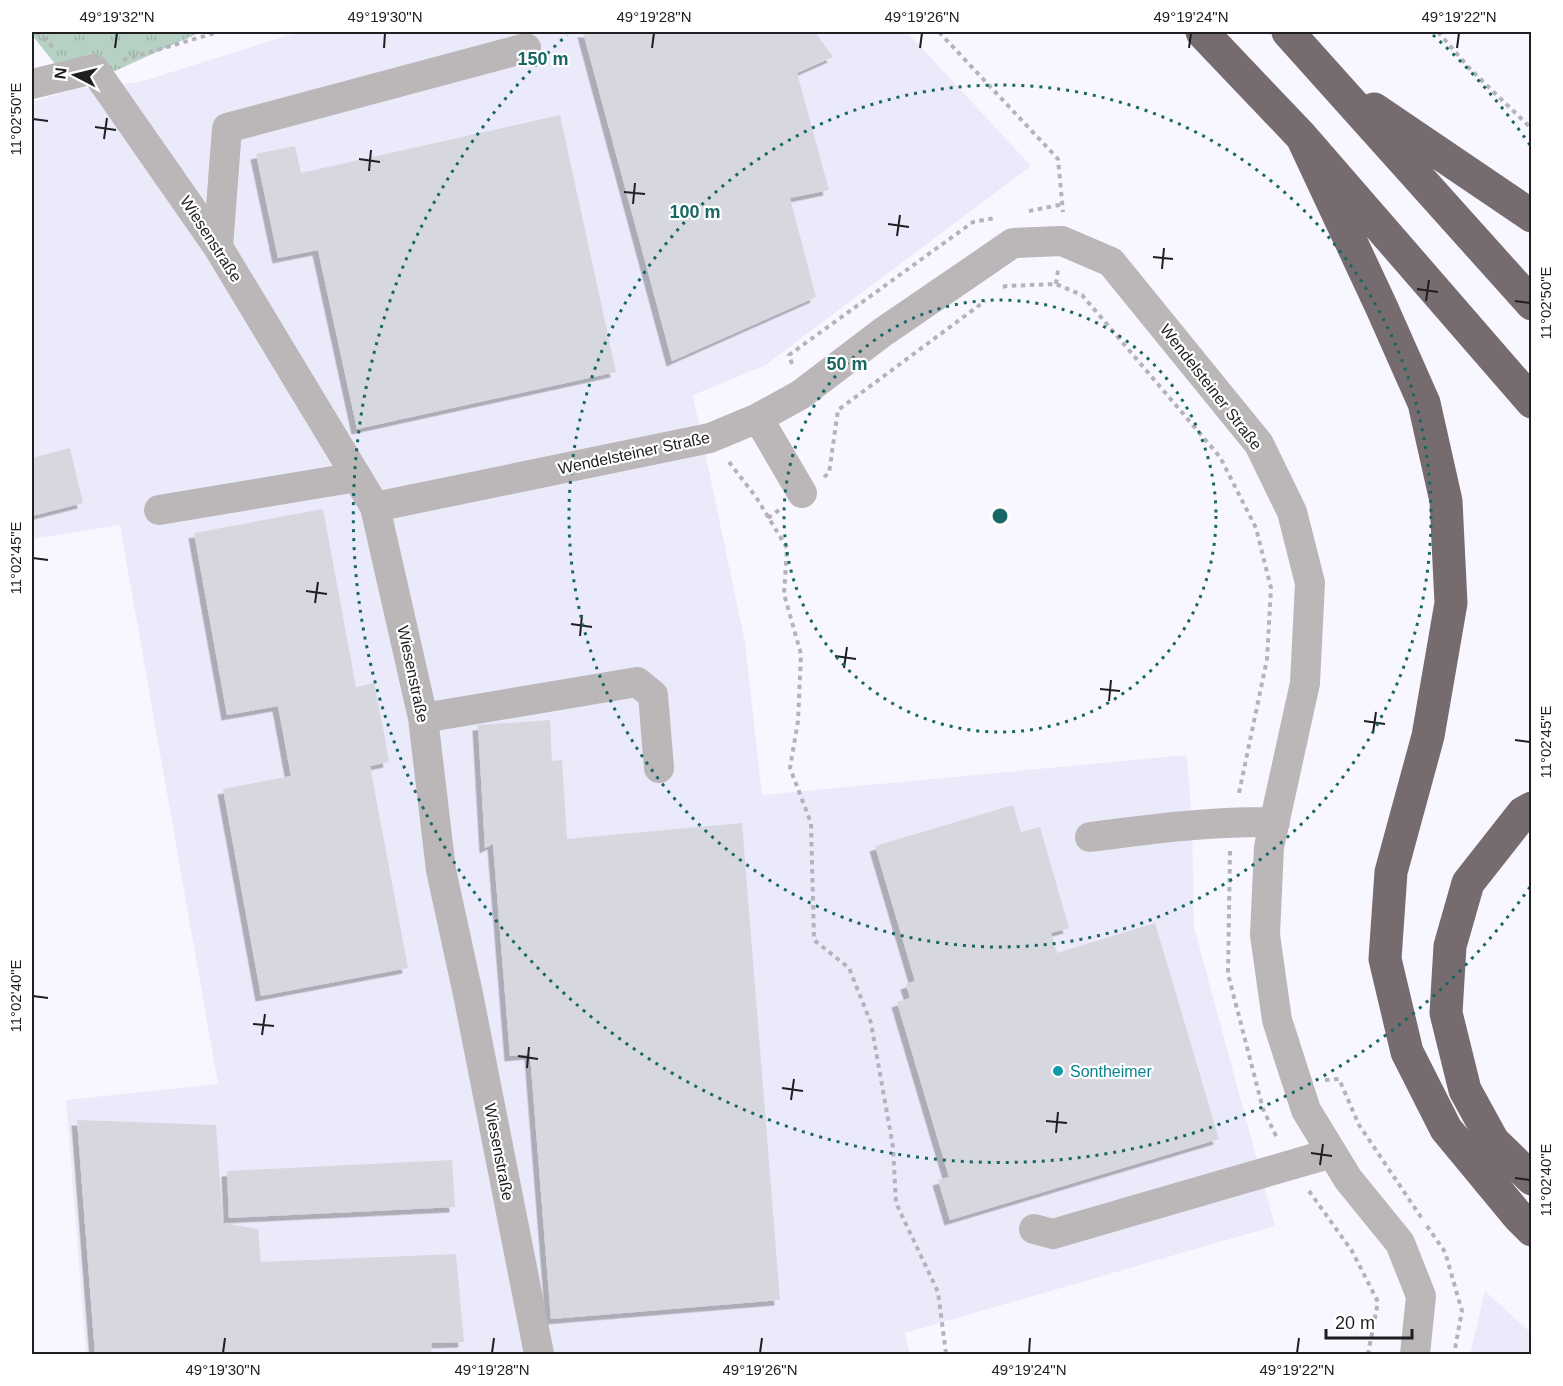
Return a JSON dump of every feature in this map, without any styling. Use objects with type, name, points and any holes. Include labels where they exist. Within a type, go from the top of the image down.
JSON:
[{"type":"highway","points":[[1202,32],[1302,137],[1532,402]]},
{"type":"highway","points":[[1288,32],[1532,304]]},
{"type":"highway","points":[[1333,81],[1532,216]]},
{"type":"highway","points":[[1302,137],[1382,306],[1424,403],[1446,501],[1451,603],[1428,736],[1391,872],[1385,959],[1407,1052],[1446,1129],[1532,1230]]},
{"type":"highway","points":[[1532,808],[1523,813],[1468,883],[1450,946],[1446,1013],[1465,1090],[1493,1141],[1532,1179]]},
{"type":"street","points":[[218,247],[227,128],[526,48]]},
{"type":"street","points":[[32,84],[94,69]]},
{"type":"street","name":"Wiesenstraße","points":[[94,69],[218,247],[375,507],[423,718],[441,870],[468,994],[539,1354]]},
{"type":"street","name":"Wendelsteiner Straße","points":[[375,507],[710,438],[758,418],[800,395],[883,332],[1013,243],[1062,241],[1111,262],[1259,444],[1292,512],[1310,583],[1305,683],[1269,848],[1266,935],[1277,1020],[1306,1110],[1348,1179],[1400,1243],[1421,1296],[1415,1354]]},
{"type":"street","points":[[758,418],[802,493]]},
{"type":"street","points":[[159,510],[357,477]]},
{"type":"street","points":[[423,718],[637,682],[654,695],[659,768]]},
{"type":"street","points":[[1090,837],[1234,821],[1275,822]]},
{"type":"street","points":[[1034,1229],[1053,1234],[1332,1153]]},
{"type":"path","points":[[94,69],[218,32]]},
{"type":"path","points":[[939,32],[1058,159],[1064,204],[1056,284]]},
{"type":"path","points":[[1438,32],[1471,70],[1532,129]]},
{"type":"path","points":[[996,293],[1006,286],[1056,284],[1082,295],[1220,457],[1256,528],[1271,588],[1267,659],[1230,841],[1228,974],[1263,1109],[1289,1164],[1352,1251],[1378,1302],[1368,1354]]},
{"type":"path","points":[[768,518],[830,473],[838,410],[987,300]]},
{"type":"path","points":[[710,438],[756,497],[788,548],[784,594],[801,654],[798,721],[790,768],[811,824],[814,940],[849,968],[871,1023],[893,1147],[896,1203],[938,1292],[946,1354]]},
{"type":"shaded area","points":[[299,32],[907,32],[1031,166],[764,366],[693,395],[745,642],[762,795],[1187,755],[1192,824],[1194,927],[1275,1226],[905,1333],[910,1354],[86,1354],[66,1100],[218,1084],[120,525],[32,539],[32,102],[75,89],[140,82]]},
{"type":"shaded area","points":[[1485,1291],[1531,1333],[1531,1354],[1470,1354]]},
{"type":"green space","points":[[32,32],[201,32],[75,89],[32,35]]},
{"type":"building","points":[[583,32],[815,32],[833,57],[797,73],[829,190],[790,198],[816,297],[672,361]]},
{"type":"building","points":[[560,115],[616,372],[357,429],[318,250],[278,258],[256,154],[295,146],[301,173]]},
{"type":"building","points":[[70,448],[83,503],[32,516],[32,458]]},
{"type":"building","points":[[323,509],[356,687],[374,683],[384,733],[389,762],[370,766],[408,968],[261,996],[223,789],[291,776],[278,706],[227,715],[194,533]]},
{"type":"building","points":[[550,720],[552,761],[562,760],[567,839],[742,823],[780,1300],[551,1319],[530,1054],[510,1056],[493,844],[485,848],[478,725]]},
{"type":"building","name":"Sontheimer","points":[[1013,805],[1021,832],[1040,827],[1069,928],[1051,933],[1057,953],[1155,923],[1219,1139],[950,1220],[938,1180],[949,1177],[897,1002],[910,998],[906,984],[915,981],[875,846]]},
{"type":"building","points":[[77,1120],[216,1125],[223,1223],[258,1229],[261,1262],[456,1254],[464,1342],[431,1343],[432,1354],[95,1354]]},
{"type":"building","points":[[452,1160],[455,1207],[229,1218],[227,1171]]},
{"type":"place","name":"Sontheimer","points":[[1058,1071]]}]
